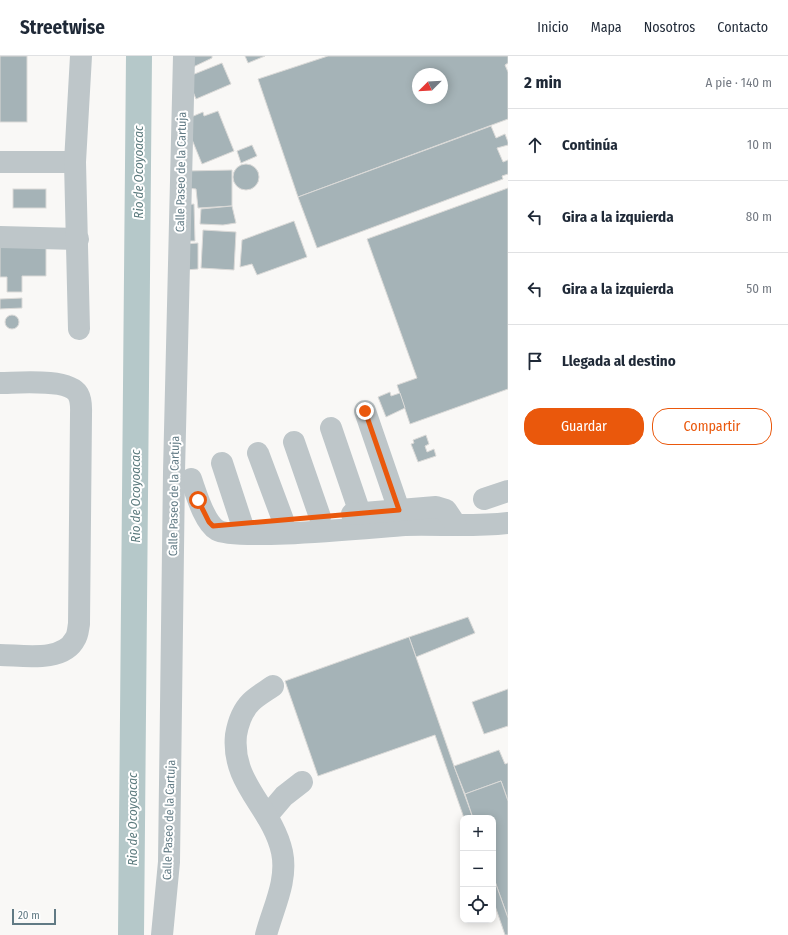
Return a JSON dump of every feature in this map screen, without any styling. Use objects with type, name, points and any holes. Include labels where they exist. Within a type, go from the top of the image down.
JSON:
[{"type":"street","points":[[79,329],[75,162],[81,56]]},
{"type":"street","name":"Calle Paseo de la Cartuja","points":[[162,935],[169,862],[174,472],[184,56]]},
{"type":"street","points":[[0,162],[75,162]]},
{"type":"street","points":[[0,237],[78,239]]},
{"type":"street","points":[[0,383],[52,383],[69,386],[77,392],[81,400],[81,415],[79,624],[76,638],[69,647],[58,654],[0,655]]},
{"type":"street","points":[[365,411],[399,510]]},
{"type":"street","points":[[331,428],[360,513]]},
{"type":"street","points":[[294,442],[320,517]]},
{"type":"street","points":[[258,453],[283,520]]},
{"type":"street","points":[[222,463],[242,524]]},
{"type":"street","points":[[191,479],[198,500],[209,522],[218,530],[230,534],[257,534],[406,525],[508,523]]},
{"type":"street","points":[[484,499],[508,491]]},
{"type":"street","points":[[213,526],[436,507],[446,510],[456,525]]},
{"type":"street","points":[[266,935],[271,915],[280,893],[283,868],[282,852],[274,829],[249,790],[238,766],[235,747],[238,723],[251,702],[273,686]]},
{"type":"street","points":[[267,816],[284,796],[302,782]]},
{"type":"building","points":[[0,56],[27,56],[27,122],[0,122]]},
{"type":"building","points":[[190,56],[212,56],[212,58],[189,69]]},
{"type":"building","points":[[245,56],[265,56],[248,63]]},
{"type":"building","points":[[328,56],[508,56],[508,63],[505,65],[508,72],[508,119],[298,197],[258,79]]},
{"type":"building","points":[[222,63],[231,84],[196,99],[187,77]]},
{"type":"building","points":[[218,111],[234,151],[202,164],[184,120],[203,112],[204,116]]},
{"type":"building","points":[[491,126],[496,138],[505,134],[508,142],[508,145],[497,148],[503,162],[508,160],[508,174],[502,176],[503,179],[317,248],[298,197]]},
{"type":"building","points":[[252,145],[257,156],[241,163],[237,151]]},
{"type":"building","points":[[246,164],[255,168],[259,177],[255,186],[246,190],[237,186],[233,177],[237,168]]},
{"type":"building","points":[[232,170],[232,206],[198,208],[196,189],[186,188],[186,171]]},
{"type":"building","points":[[508,188],[508,389],[410,424],[397,385],[417,378],[367,239]]},
{"type":"building","points":[[13,189],[46,189],[46,208],[13,208]]},
{"type":"building","points":[[194,204],[195,241],[185,241],[184,205]]},
{"type":"building","points":[[232,206],[236,223],[223,225],[200,224],[201,209]]},
{"type":"building","points":[[294,221],[307,257],[257,275],[252,264],[240,267],[242,240]]},
{"type":"building","points":[[203,230],[236,232],[234,270],[201,268]]},
{"type":"building","points":[[198,243],[198,269],[185,270],[184,244]]},
{"type":"building","points":[[0,244],[46,244],[46,276],[22,276],[22,292],[7,292],[7,277],[0,277]]},
{"type":"building","points":[[22,298],[22,308],[0,309],[0,299]]},
{"type":"building","points":[[9,315],[15,315],[19,319],[19,325],[15,329],[9,329],[5,325],[5,319]]},
{"type":"building","points":[[390,392],[391,396],[400,393],[405,408],[386,417],[378,397]]},
{"type":"building","points":[[426,435],[429,444],[425,446],[427,452],[434,449],[436,456],[418,462],[411,444],[414,443],[413,440]]},
{"type":"building","points":[[468,617],[475,633],[416,657],[409,637]]},
{"type":"building","points":[[409,637],[472,815],[463,815],[435,735],[318,776],[285,681]]},
{"type":"building","points":[[508,689],[508,726],[484,734],[472,702]]},
{"type":"building","points":[[499,750],[505,764],[508,763],[508,801],[501,781],[465,794],[454,766]]},
{"type":"building","points":[[501,781],[508,801],[508,918],[496,884],[496,815],[472,815],[465,794]]},
{"type":"building","points":[[496,884],[508,918],[508,935],[505,935],[496,909]]},
{"type":"waterway","name":"Rio de Ocoyoacac","points":[[131,935],[139,56]]},
{"type":"route","points":[[198,500],[209,522],[213,526],[399,510],[365,411]]}]
